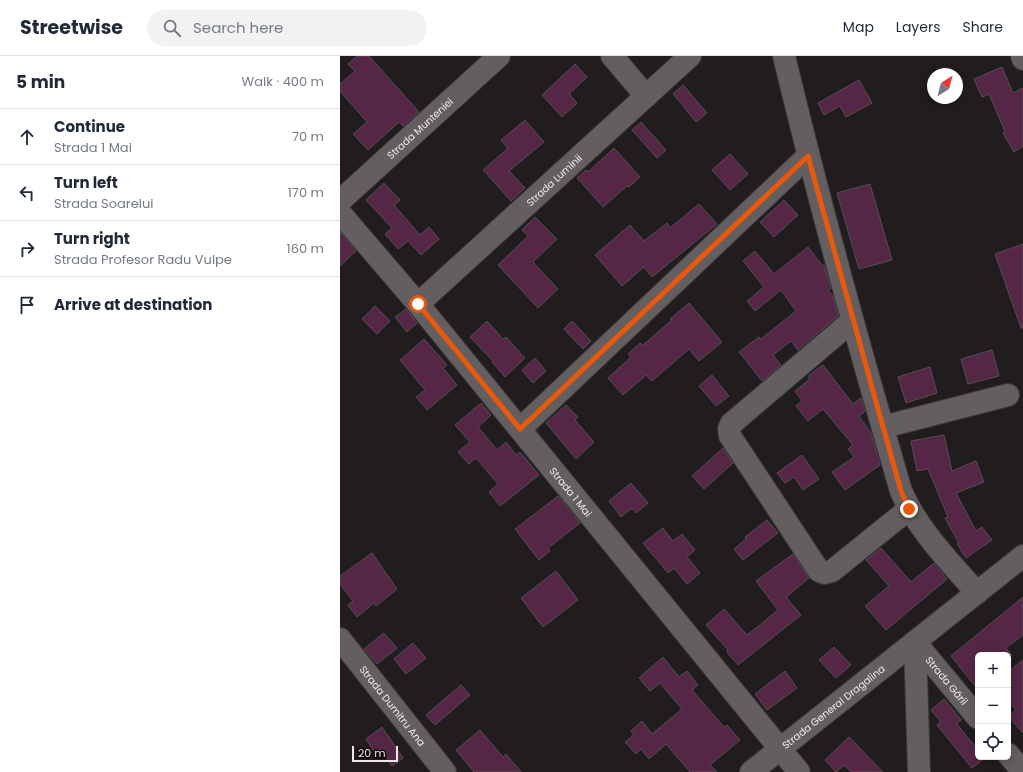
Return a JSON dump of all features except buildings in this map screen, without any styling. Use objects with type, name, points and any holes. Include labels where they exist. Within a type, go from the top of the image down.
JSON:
[{"type":"street","name":"Strada Munteniei","points":[[340,201],[499,56]]},
{"type":"street","points":[[612,56],[646,96]]},
{"type":"street","name":"Strada Luminii","points":[[418,304],[690,56]]},
{"type":"street","points":[[784,56],[808,156],[852,322],[901,491],[909,509],[921,528],[977,593]]},
{"type":"street","points":[[520,429],[808,156]]},
{"type":"street","name":"Strada 1 Mai","points":[[340,213],[418,304],[799,772]]},
{"type":"street","points":[[852,322],[732,424],[729,429],[730,436],[819,571],[825,573],[832,571],[909,509]]},
{"type":"street","points":[[883,427],[1008,394]]},
{"type":"street","name":"Strada General Dragalina","points":[[751,772],[1023,556]]},
{"type":"street","name":"Strada Dumitru Ana","points":[[340,639],[445,772]]},
{"type":"street","points":[[915,642],[918,772]]},
{"type":"street","name":"Strada Gării","points":[[915,642],[975,714]]},
{"type":"street","points":[[1011,758],[1023,772]]},
{"type":"route","points":[[418,304],[520,429],[808,156],[852,322],[901,491],[909,509]]}]
